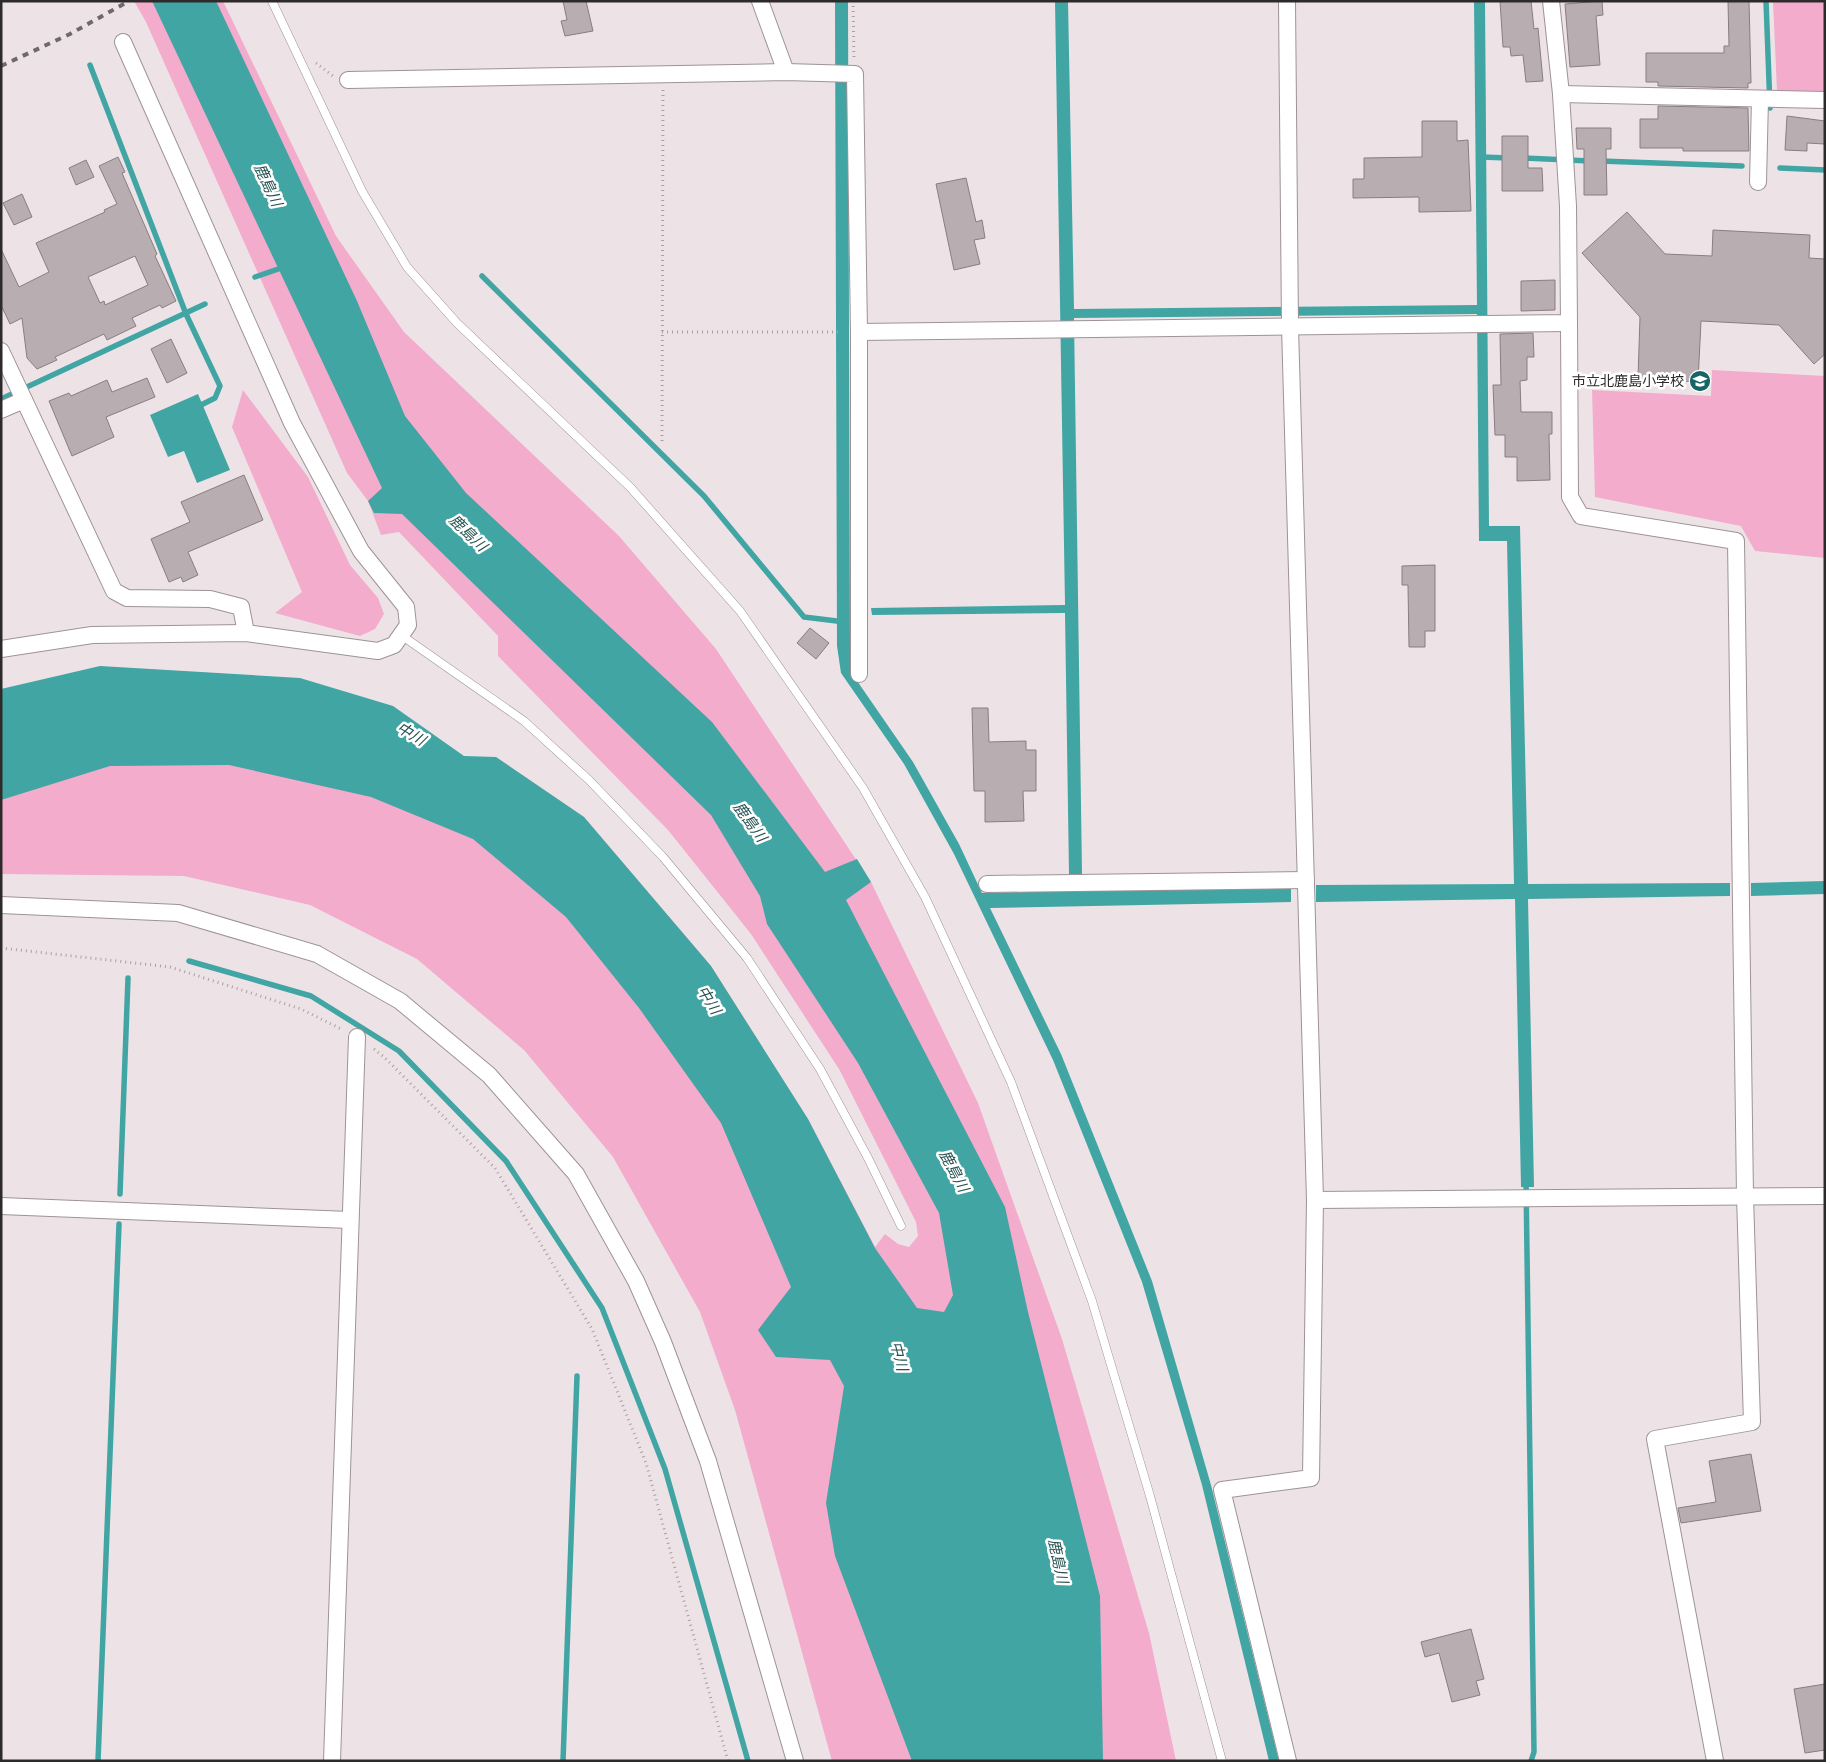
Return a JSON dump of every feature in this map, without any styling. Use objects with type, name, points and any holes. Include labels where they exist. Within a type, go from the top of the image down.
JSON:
[{"type":"street","points":[[760,1],[786,72]]},
{"type":"street","points":[[1287,1],[1290,327],[1315,1200],[1310,1478],[1222,1490],[1288,1761]]},
{"type":"street","points":[[1551,1],[1561,94],[1565,169],[1569,323],[1570,497],[1581,516],[1736,541],[1745,1196],[1752,1422],[1655,1439],[1715,1761]]},
{"type":"street","points":[[1,650],[92,635],[246,633],[378,651],[394,645],[408,625],[406,607],[360,552],[292,423],[123,42]]},
{"type":"street","points":[[348,80],[786,72],[855,74],[859,332],[860,674]]},
{"type":"street","points":[[1561,94],[1825,100]]},
{"type":"street","points":[[1758,182],[1768,99]]},
{"type":"street","points":[[859,332],[1569,323]]},
{"type":"street","points":[[1,351],[114,591],[127,598],[210,599],[241,607],[246,633]]},
{"type":"street","points":[[1,410],[24,400]]},
{"type":"street","points":[[987,884],[1306,880]]},
{"type":"street","points":[[1,905],[178,913],[317,954],[400,1000],[489,1075],[576,1174],[636,1280],[664,1342],[708,1462],[795,1761]]},
{"type":"street","points":[[332,1761],[357,1037]]},
{"type":"street","points":[[1315,1200],[1825,1196]]},
{"type":"street","points":[[1,1206],[350,1220]]},
{"type":"lane","points":[[272,1],[362,191],[407,267],[457,323],[630,487],[740,611],[863,788],[925,898],[1011,1082],[1092,1300],[1150,1496],[1222,1761]]},
{"type":"lane","points":[[401,635],[524,722],[589,780],[663,857],[747,958],[820,1068],[868,1158],[901,1226]]},
{"type":"path","points":[[852,1],[855,74]]},
{"type":"path","points":[[662,441],[663,75]]},
{"type":"path","points":[[662,332],[831,332]]},
{"type":"path","points":[[1,948],[170,968],[301,1008],[357,1037],[384,1057],[495,1168],[592,1329],[646,1463],[728,1761]]},
{"type":"shaded area","points":[[134,1],[170,1],[395,476],[716,793],[969,1230],[934,1418],[496,757],[584,817],[711,966],[808,1119],[875,1247],[885,1234],[898,1244],[909,1247],[918,1236],[916,1222],[839,1069],[751,934],[668,830],[498,656],[498,636],[399,532],[381,535],[368,501],[347,473],[146,22]]},
{"type":"shaded area","points":[[200,1],[223,1],[336,236],[404,332],[619,536],[716,649],[871,882],[978,1103],[1062,1339],[1149,1633],[1176,1761],[1082,1761],[1000,1217],[831,923],[390,419]]},
{"type":"shaded area","points":[[1773,1],[1825,1],[1825,92],[1777,91]]},
{"type":"shaded area","points":[[1712,370],[1825,376],[1825,558],[1755,551],[1741,526],[1595,497],[1592,390],[1711,396]]},
{"type":"shaded area","points":[[243,390],[308,477],[350,565],[378,598],[384,614],[375,629],[360,636],[275,613],[302,592],[232,427]]},
{"type":"shaded area","points":[[159,716],[484,799],[851,1292],[947,1761],[832,1761],[735,1410],[700,1312],[613,1157],[524,1050],[417,959],[310,905],[184,876],[1,874],[1,725]]},
{"type":"water","points":[[152,1],[216,1],[357,301],[405,416],[466,493],[712,722],[825,872],[857,859],[871,882],[846,900],[1005,1207],[1028,1312],[1100,1596],[1103,1761],[912,1761],[835,1556],[826,1503],[844,1386],[830,1360],[776,1357],[758,1330],[791,1287],[721,1123],[639,1008],[566,917],[473,839],[371,797],[229,765],[110,766],[1,800],[1,689],[100,666],[300,678],[393,706],[464,756],[496,757],[584,817],[711,966],[808,1119],[875,1248],[917,1308],[944,1312],[953,1295],[939,1213],[858,1063],[767,924],[760,896],[711,815],[402,514],[374,513],[368,501],[382,488]]},
{"type":"water","points":[[835,1],[848,1],[850,646],[853,675],[913,762],[959,844],[982,893],[1291,887],[1291,902],[990,908],[1061,1054],[1152,1281],[1211,1485],[1279,1761],[1269,1761],[1202,1485],[1142,1282],[1053,1060],[954,854],[904,764],[841,673],[837,646]]},
{"type":"water","points":[[1055,1],[1068,1],[1074,309],[1477,305],[1474,1],[1485,1],[1489,526],[1520,526],[1528,884],[1730,883],[1730,896],[1528,899],[1534,1187],[1521,1187],[1515,899],[1316,902],[1316,885],[1514,884],[1507,541],[1479,541],[1477,314],[1074,318],[1082,874],[1069,874],[1065,613],[872,615],[871,608],[1065,605]]},
{"type":"water","points":[[198,394],[230,470],[197,483],[184,451],[168,457],[150,415]]},
{"type":"water","points":[[1825,881],[1825,894],[1751,896],[1751,883]]},
{"type":"building","points":[[563,1],[586,1],[593,31],[565,36],[561,21],[567,20]]},
{"type":"building","points":[[1500,1],[1531,1],[1534,29],[1538,28],[1543,81],[1526,82],[1523,55],[1511,56],[1510,47],[1503,47]]},
{"type":"building","points":[[1602,1],[1603,15],[1596,16],[1600,65],[1570,67],[1565,4]]},
{"type":"building","points":[[1728,1],[1749,1],[1751,83],[1748,83],[1748,88],[1658,86],[1658,82],[1646,82],[1646,53],[1724,53],[1724,46],[1729,46]]},
{"type":"building","points":[[1658,106],[1748,108],[1749,151],[1683,151],[1683,148],[1640,148],[1640,119],[1658,119]]},
{"type":"building","points":[[1787,116],[1825,121],[1825,144],[1807,143],[1807,151],[1785,150]]},
{"type":"building","points":[[1422,121],[1457,121],[1457,141],[1468,140],[1471,211],[1419,212],[1419,197],[1353,198],[1353,179],[1364,179],[1364,158],[1422,157]]},
{"type":"building","points":[[1576,128],[1611,128],[1611,149],[1606,149],[1607,195],[1584,195],[1584,149],[1577,149]]},
{"type":"building","points":[[1502,136],[1528,136],[1528,168],[1542,168],[1543,191],[1502,191]]},
{"type":"building","points":[[118,157],[125,172],[122,173],[157,254],[155,256],[176,301],[162,308],[160,305],[132,318],[136,326],[107,340],[104,334],[55,357],[57,360],[37,369],[27,358],[22,318],[10,324],[1,305],[1,249],[19,287],[49,272],[36,243],[105,212],[104,210],[117,204],[99,166]],"holes":[[[135,256],[148,285],[105,305],[104,301],[100,303],[88,277]]]},
{"type":"building","points":[[86,160],[94,177],[76,185],[69,168]]},
{"type":"building","points":[[966,178],[976,222],[982,220],[985,238],[974,240],[980,264],[954,270],[936,184]]},
{"type":"building","points":[[22,194],[32,217],[14,225],[3,203]]},
{"type":"building","points":[[1627,212],[1665,254],[1712,256],[1713,230],[1810,235],[1809,258],[1825,259],[1825,354],[1814,364],[1779,325],[1701,321],[1698,382],[1638,378],[1640,317],[1582,253]]},
{"type":"building","points":[[1555,280],[1555,310],[1521,311],[1521,281]]},
{"type":"building","points":[[1533,333],[1534,357],[1527,357],[1527,380],[1520,381],[1521,412],[1552,412],[1552,434],[1549,434],[1550,480],[1517,481],[1517,457],[1505,457],[1505,435],[1495,435],[1493,385],[1501,385],[1500,334]]},
{"type":"building","points":[[171,339],[187,373],[167,383],[151,349]]},
{"type":"building","points":[[147,378],[155,397],[106,417],[114,437],[72,456],[49,401],[69,393],[71,396],[107,380],[112,392]]},
{"type":"building","points":[[244,475],[263,520],[188,552],[198,575],[183,582],[181,577],[169,582],[151,539],[190,522],[181,502]]},
{"type":"building","points":[[1435,565],[1435,631],[1425,631],[1425,647],[1409,647],[1408,585],[1402,585],[1402,566]]},
{"type":"building","points":[[810,628],[829,643],[816,659],[797,643]]},
{"type":"building","points":[[972,708],[988,708],[989,742],[1026,741],[1026,750],[1036,750],[1036,791],[1023,791],[1024,821],[985,822],[985,791],[974,791]]},
{"type":"building","points":[[1751,1454],[1761,1511],[1681,1523],[1678,1508],[1716,1502],[1709,1461]]},
{"type":"building","points":[[1471,1629],[1484,1679],[1476,1681],[1480,1695],[1452,1702],[1439,1653],[1425,1657],[1421,1642]]},
{"type":"building","points":[[1825,1684],[1825,1750],[1805,1753],[1794,1689]]},
{"type":"waterway","points":[[1766,1],[1770,108]]},
{"type":"waterway","points":[[90,65],[186,314],[220,386],[215,398],[197,407]]},
{"type":"waterway","points":[[1481,157],[1508,158]]},
{"type":"waterway","points":[[1522,158],[1590,161]]},
{"type":"waterway","points":[[1600,161],[1742,166]]},
{"type":"waterway","points":[[1780,168],[1825,170]]},
{"type":"waterway","points":[[255,277],[284,267]]},
{"type":"waterway","points":[[482,276],[704,496],[804,617],[845,622]]},
{"type":"waterway","points":[[1,399],[205,304]]},
{"type":"waterway","points":[[189,961],[311,996],[399,1051],[506,1161],[602,1308],[665,1469],[748,1761]]},
{"type":"waterway","points":[[120,1194],[128,978]]},
{"type":"waterway","points":[[1526,1181],[1534,1752],[1531,1761]]},
{"type":"waterway","points":[[98,1761],[119,1224]]},
{"type":"waterway","points":[[563,1761],[577,1376]]},
{"type":"railway","points":[[1,66],[70,34],[129,1]]},
{"type":"place","name":"市立北鹿島小学校","points":[[1700,381]]},
{"type":"water label","name":"鹿島川","points":[[268,185]]},
{"type":"water label","name":"鹿島川","points":[[468,533]]},
{"type":"water label","name":"中川","points":[[411,734]]},
{"type":"water label","name":"鹿島川","points":[[750,822]]},
{"type":"water label","name":"中川","points":[[709,1000]]},
{"type":"water label","name":"鹿島川","points":[[954,1171]]},
{"type":"water label","name":"中川","points":[[899,1356]]},
{"type":"water label","name":"鹿島川","points":[[1058,1561]]}]
